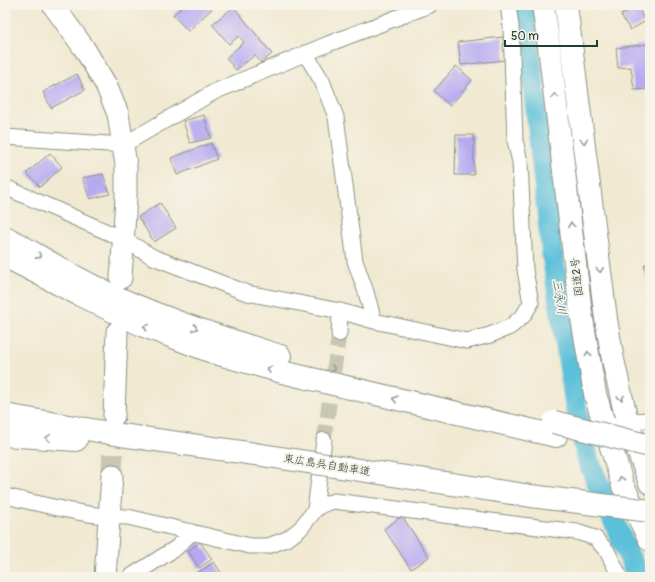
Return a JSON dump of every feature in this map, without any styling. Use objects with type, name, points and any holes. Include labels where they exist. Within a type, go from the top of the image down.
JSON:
[{"type":"highway","name":"国道2号","points":[[543,5],[550,47],[581,313],[595,394],[623,486],[650,540]]},
{"type":"highway","points":[[566,5],[606,319],[613,360],[627,421],[650,483]]},
{"type":"highway","points":[[5,237],[93,286],[143,308],[216,336],[284,358],[555,429],[650,458]]},
{"type":"highway","points":[[5,256],[80,296]]},
{"type":"highway","points":[[5,264],[80,296],[144,326],[215,353],[252,364],[282,372],[555,429],[650,446]]},
{"type":"highway","points":[[5,409],[67,426]]},
{"type":"highway","name":"東広島呉自動車道","points":[[5,415],[67,426],[531,496],[650,511]]},
{"type":"highway","points":[[5,435],[255,454]]},
{"type":"street","points":[[53,5],[84,48],[106,85],[118,114],[126,164],[121,278]]},
{"type":"street","points":[[5,137],[123,145],[214,92],[305,53],[430,5]]},
{"type":"street","points":[[5,187],[123,239],[153,257],[247,293],[340,311],[374,322],[467,341],[490,335],[510,327],[524,316],[531,304],[525,270],[520,162],[515,140],[511,26],[508,5]]},
{"type":"street","points":[[647,5],[650,13]]},
{"type":"street","points":[[305,53],[322,81],[336,117],[355,261],[366,292],[374,322]]},
{"type":"street","points":[[339,334],[340,311]]},
{"type":"street","points":[[114,416],[117,332]]},
{"type":"street","points":[[606,428],[627,421],[650,420]]},
{"type":"street","points":[[315,510],[324,440]]},
{"type":"street","points":[[105,577],[112,475]]},
{"type":"street","points":[[5,496],[78,512],[109,517],[128,517],[250,546],[268,546],[287,539],[300,529],[315,510],[322,504],[334,500],[577,532],[595,538],[599,542],[607,551],[620,577]]},
{"type":"street","points":[[130,577],[176,548],[192,532]]},
{"type":"building","points":[[184,5],[215,6],[188,31],[173,15]]},
{"type":"building","points":[[638,5],[648,20],[630,30],[621,15]]},
{"type":"building","points":[[234,7],[272,54],[261,63],[255,55],[236,70],[226,58],[244,42],[239,36],[229,44],[212,24]]},
{"type":"building","points":[[503,37],[505,60],[461,65],[458,42]]},
{"type":"building","points":[[649,44],[650,89],[634,90],[631,67],[618,68],[616,48]]},
{"type":"building","points":[[456,66],[472,80],[450,106],[434,91]]},
{"type":"building","points":[[77,74],[85,90],[51,108],[43,92]]},
{"type":"building","points":[[204,115],[211,138],[190,143],[183,121]]},
{"type":"building","points":[[456,135],[474,135],[474,175],[455,175]]},
{"type":"building","points":[[211,143],[217,159],[177,175],[171,158]]},
{"type":"building","points":[[50,153],[62,167],[40,187],[27,173]]},
{"type":"building","points":[[103,174],[110,194],[90,199],[82,178]]},
{"type":"building","points":[[160,203],[176,228],[154,242],[138,217]]},
{"type":"building","points":[[650,263],[650,279],[648,280],[644,265]]},
{"type":"building","points":[[402,516],[429,557],[411,569],[384,529]]},
{"type":"building","points":[[200,542],[212,559],[199,568],[188,551]]},
{"type":"building","points":[[214,562],[224,577],[193,576]]},
{"type":"waterway","name":"三永川","points":[[523,5],[552,252],[577,414],[588,460],[639,577]]},
{"type":"tunnel","points":[[324,440],[339,334]]},
{"type":"tunnel","points":[[112,475],[114,417]]}]
